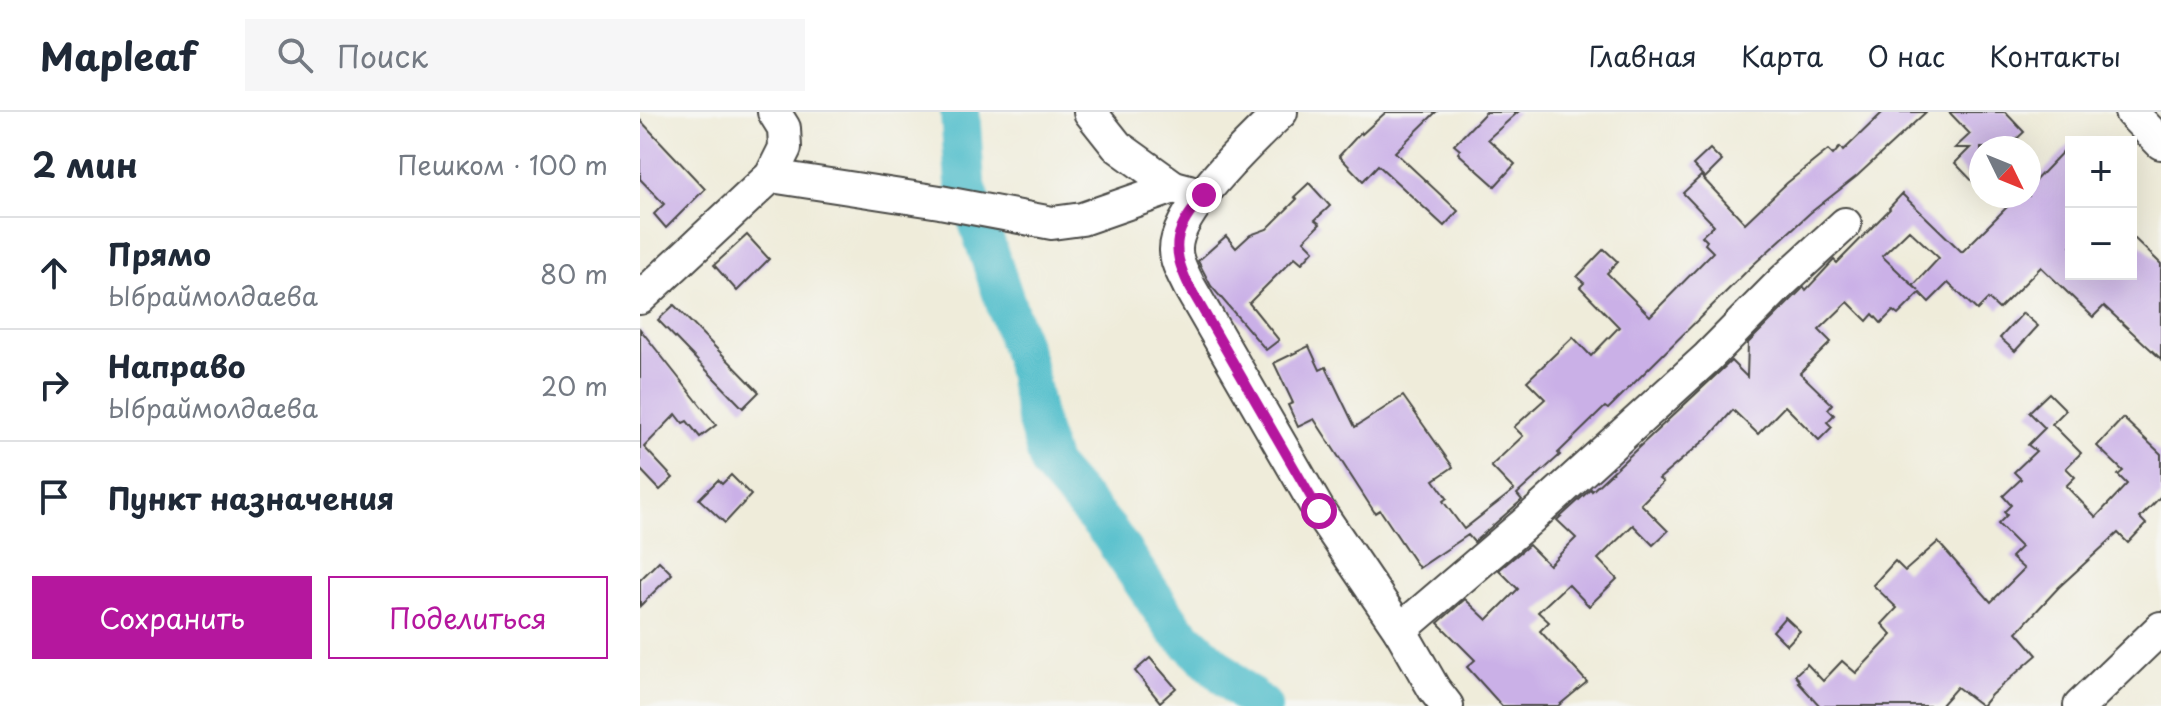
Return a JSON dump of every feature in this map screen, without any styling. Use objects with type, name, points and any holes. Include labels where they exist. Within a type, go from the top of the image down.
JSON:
[{"type":"street","points":[[640,298],[771,176],[785,148],[784,128],[774,112]]},
{"type":"street","points":[[1090,112],[1117,146],[1189,191]]},
{"type":"street","points":[[771,176],[1052,223],[1082,219],[1189,191],[1244,148],[1281,112]]},
{"type":"street","points":[[2131,112],[2161,143]]},
{"type":"street","points":[[1189,191],[1176,250],[1189,286],[1319,511],[1400,630],[1447,706]]},
{"type":"street","points":[[1400,630],[1522,526],[1696,368],[1845,224]]},
{"type":"street","points":[[2080,706],[2161,628]]},
{"type":"building","points":[[1386,112],[1436,112],[1395,152],[1458,211],[1444,226],[1378,165],[1363,181],[1339,156],[1361,132]]},
{"type":"building","points":[[1486,112],[1518,112],[1488,139],[1515,164],[1495,186],[1458,153],[1460,150],[1454,145]]},
{"type":"building","points":[[1883,112],[1926,112],[1753,265],[1517,494],[1522,500],[1474,542],[1468,535],[1419,568],[1380,510],[1375,513],[1314,419],[1298,427],[1288,405],[1293,403],[1274,363],[1309,346],[1320,370],[1326,367],[1355,427],[1403,396],[1453,467],[1434,480],[1447,498],[1443,501],[1464,529],[1514,490],[1491,466],[1523,436],[1514,427],[1545,399],[1527,381],[1573,337],[1591,356],[1619,327],[1580,287],[1584,283],[1577,277],[1604,249],[1618,262],[1607,273],[1650,316],[1713,252],[1702,236],[1714,225],[1683,193],[1701,176],[1745,223],[1828,150],[1833,155],[1840,147],[1843,151]]},
{"type":"building","points":[[1949,112],[2005,112],[2024,132],[2020,136],[1969,136],[1969,148],[1955,148],[1970,134]]},
{"type":"building","points":[[640,120],[705,189],[666,228],[654,214],[664,204],[640,179]]},
{"type":"building","points":[[1710,149],[1722,161],[1705,178],[1693,165]]},
{"type":"building","points":[[1969,149],[1969,178],[1955,163]]},
{"type":"building","points":[[2065,149],[2065,280],[2137,280],[2137,241],[2161,264],[2161,359],[2104,306],[2093,317],[2041,267],[1999,309],[1988,299],[1977,310],[1948,283],[1929,302],[1920,293],[1898,315],[1893,311],[1881,323],[1873,314],[1867,321],[1848,302],[1819,330],[1831,342],[1800,373],[1832,404],[1828,409],[1834,415],[1827,422],[1832,427],[1819,440],[1785,406],[1758,434],[1733,410],[1712,434],[1659,479],[1663,482],[1641,504],[1668,531],[1653,545],[1633,525],[1598,559],[1617,579],[1589,606],[1568,584],[1538,612],[1549,622],[1540,631],[1587,682],[1558,706],[1502,706],[1467,667],[1475,660],[1438,623],[1465,599],[1487,620],[1518,589],[1499,570],[1529,545],[1549,565],[1576,538],[1557,520],[1731,361],[1747,377],[1748,343],[1834,260],[1837,263],[1902,194],[1962,252],[2006,208],[2041,208],[2041,174]],"holes":[[[1909,230],[1939,258],[1913,286],[1882,256]]]},
{"type":"building","points":[[1309,183],[1330,206],[1315,220],[1320,224],[1304,240],[1314,250],[1302,263],[1295,257],[1249,303],[1279,340],[1266,350],[1211,286],[1198,261],[1226,236],[1236,248],[1250,235],[1267,229]]},
{"type":"building","points":[[747,235],[769,259],[737,291],[714,265]]},
{"type":"building","points":[[674,305],[759,392],[743,408],[658,320]]},
{"type":"building","points":[[2023,313],[2038,326],[2015,351],[2000,338]]},
{"type":"building","points":[[640,329],[716,425],[700,437],[687,421],[683,423],[676,414],[644,447],[673,478],[660,490],[640,469]]},
{"type":"building","points":[[2049,393],[2066,410],[2052,424],[2081,453],[2066,468],[2075,477],[2066,486],[2096,517],[2127,484],[2118,475],[2123,471],[2097,446],[2123,418],[2161,454],[2161,496],[2140,518],[2146,524],[2128,543],[2118,533],[2059,587],[2017,632],[2037,655],[1982,706],[1957,687],[1940,706],[1820,706],[1795,675],[1807,664],[1823,681],[1842,661],[1856,673],[1892,635],[1882,624],[1897,608],[1873,585],[1895,561],[1905,571],[1938,542],[1991,602],[2024,569],[2011,557],[2021,547],[1998,524],[2011,505],[2003,496],[2021,479],[2014,472],[2036,451],[2028,445],[2045,428],[2029,412]]},
{"type":"building","points":[[731,475],[751,495],[725,523],[699,499],[718,480],[722,484]]},
{"type":"building","points":[[659,561],[672,574],[640,606],[640,580]]},
{"type":"building","points":[[1785,617],[1800,631],[1787,645],[1773,631]]},
{"type":"building","points":[[1150,658],[1176,688],[1160,702],[1135,671]]},
{"type":"waterway","points":[[960,112],[965,183],[1025,361],[1036,418],[1050,465],[1109,532],[1175,629],[1262,706]]},
{"type":"route","points":[[1204,195],[1185,218],[1179,237],[1176,250],[1181,268],[1319,511]]}]
